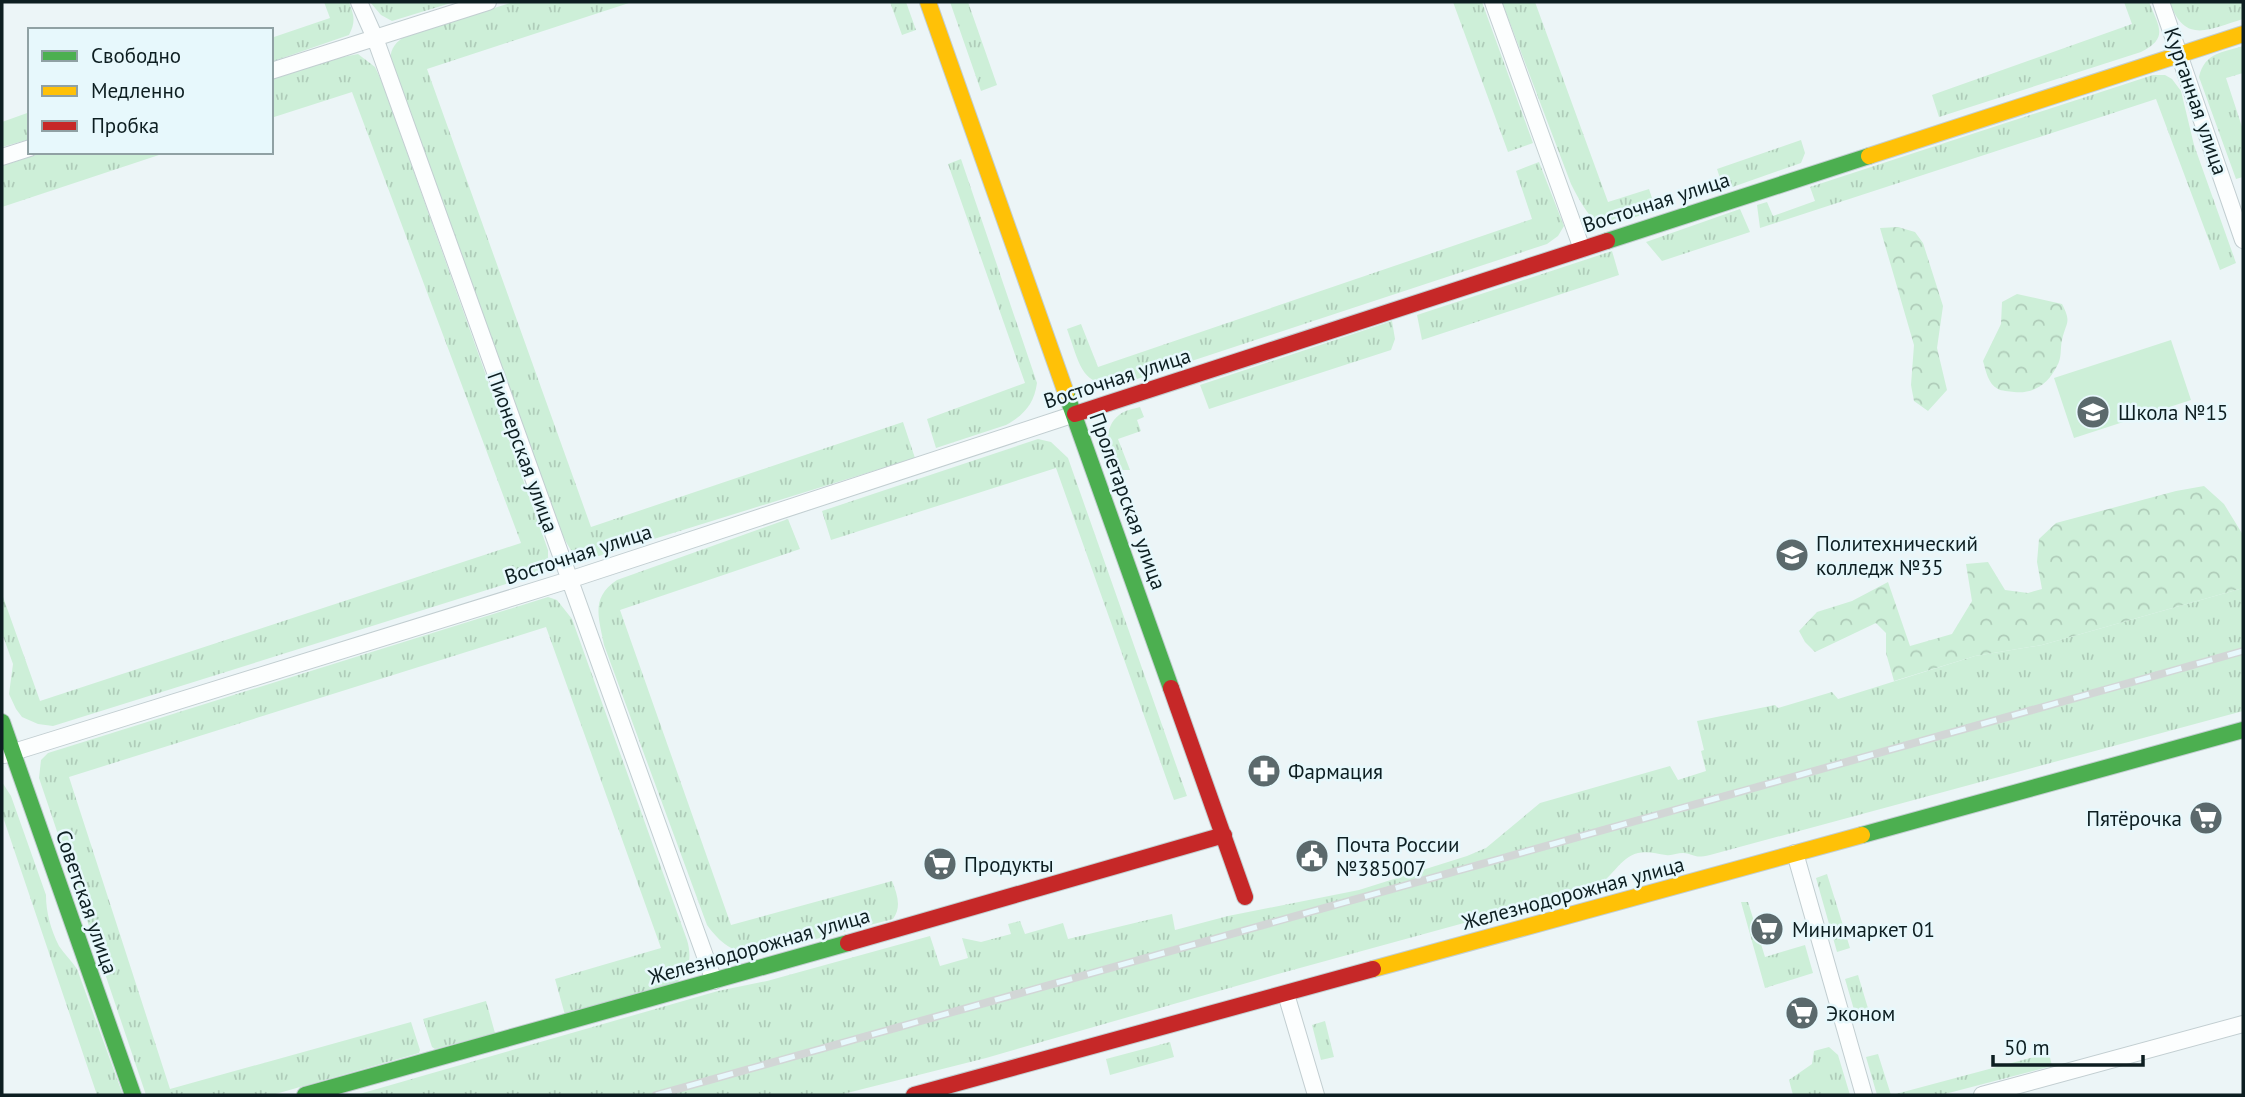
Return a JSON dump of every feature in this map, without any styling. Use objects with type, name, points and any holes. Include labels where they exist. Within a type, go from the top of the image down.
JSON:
[{"type":"street","name":"Пионерская улица","points":[[359,2],[713,981]]},
{"type":"street","points":[[273,70],[488,2]]},
{"type":"street","name":"Пролетарская улица","points":[[928,2],[1245,897]]},
{"type":"street","points":[[1493,2],[1582,248]]},
{"type":"street","name":"Курганная улица","points":[[2161,2],[2243,240]]},
{"type":"street","name":"Восточная улица","points":[[7,754],[569,580],[2243,34]]},
{"type":"street","points":[[2,157],[28,149]]},
{"type":"street","name":"Советская улица","points":[[2,722],[7,754],[133,1095]]},
{"type":"street","name":"Железнодорожная улица","points":[[914,1095],[2243,730]]},
{"type":"street","name":"Железнодорожная улица","points":[[305,1095],[1224,835]]},
{"type":"street","points":[[1795,853],[1864,1095]]},
{"type":"street","points":[[1286,994],[1315,1095]]},
{"type":"street","points":[[1982,1095],[2243,1024]]},
{"type":"green space","points":[[324,2],[349,2],[353,26],[349,35],[273,61],[273,37],[330,18]]},
{"type":"green space","points":[[370,2],[454,2],[392,21],[381,15]]},
{"type":"green space","points":[[513,2],[632,2],[427,69],[591,527],[903,422],[915,458],[599,556],[581,555],[569,548],[558,528],[390,64],[393,48],[404,37]]},
{"type":"green space","points":[[890,2],[906,2],[916,30],[902,35]]},
{"type":"green space","points":[[950,2],[968,2],[997,85],[981,91]]},
{"type":"green space","points":[[1453,2],[1482,2],[1533,143],[1508,152]]},
{"type":"green space","points":[[1502,2],[1535,2],[1608,202],[1649,189],[1656,210],[1613,224],[1596,221],[1589,214],[1571,184]]},
{"type":"green space","points":[[2124,2],[2149,2],[2159,31],[2150,47],[1939,117],[1932,95],[2132,24]]},
{"type":"green space","points":[[2170,2],[2243,2],[2243,19],[2209,29],[2191,29],[2176,15]]},
{"type":"green space","points":[[2243,46],[2243,73],[2226,78],[2243,130],[2243,177],[2236,179],[2199,77],[2210,58]]},
{"type":"green space","points":[[358,54],[375,67],[382,82],[548,550],[548,562],[535,575],[53,726],[38,724],[22,717],[9,694],[13,664],[2,633],[2,594],[40,701],[521,543],[352,92],[273,117],[273,78]]},
{"type":"green space","points":[[2153,75],[2165,75],[2172,79],[2181,91],[2194,145],[2236,263],[2220,270],[2156,99],[1760,228],[1757,205],[1767,202],[1773,216],[1815,201],[1810,187]]},
{"type":"green space","points":[[28,113],[28,140],[2,147],[2,122]]},
{"type":"green space","points":[[1801,140],[1805,153],[1801,163],[1724,190],[1717,169]]},
{"type":"green space","points":[[39,154],[162,154],[2,207],[2,166]]},
{"type":"green space","points":[[961,159],[1037,383],[1031,403],[1023,413],[1006,425],[936,448],[927,419],[1025,383],[948,164]]},
{"type":"green space","points":[[1539,162],[1564,226],[1558,236],[1547,244],[1137,379],[1105,383],[1095,381],[1087,376],[1077,358],[1067,329],[1081,324],[1098,367],[1532,219],[1516,171]]},
{"type":"green space","points":[[1740,209],[1750,232],[1662,261],[1646,242]]},
{"type":"green space","points":[[1898,227],[1915,232],[1923,243],[1943,306],[1937,348],[1947,390],[1928,411],[1914,401],[1911,385],[1914,345],[1880,228]]},
{"type":"green space","points":[[1612,251],[1619,275],[1422,340],[1417,315]]},
{"type":"green space","points":[[2017,294],[2062,304],[2067,319],[2060,360],[2053,372],[2045,383],[2021,392],[1995,387],[1988,377],[1983,361],[2001,324],[2002,302]]},
{"type":"green space","points":[[1392,321],[1395,339],[1391,350],[1209,409],[1200,385]]},
{"type":"green space","points":[[2171,340],[2191,400],[2074,438],[2054,378]]},
{"type":"green space","points":[[1140,407],[1144,417],[1137,420],[1141,431],[1118,439],[1130,470],[1120,470],[1112,457],[1108,442],[1110,427],[1121,413]]},
{"type":"green space","points":[[1038,439],[1051,442],[1068,458],[1187,796],[1174,800],[1056,468],[831,540],[822,511]]},
{"type":"green space","points":[[2204,486],[2224,504],[2243,535],[2243,588],[2042,645],[1975,656],[1894,681],[1886,653],[1886,633],[1876,623],[1815,652],[1799,631],[1817,612],[1852,601],[1888,582],[1910,646],[1952,634],[1972,601],[1966,564],[1988,562],[2005,590],[2028,593],[2042,589],[2037,562],[2039,539],[2056,523]]},
{"type":"green space","points":[[788,519],[800,549],[620,610],[731,925],[892,881],[894,886],[898,905],[893,919],[750,954],[729,947],[707,925],[604,645],[598,609],[603,594],[617,580]]},
{"type":"green space","points":[[2243,588],[2243,711],[1710,855],[1700,857],[1683,853],[1638,853],[1626,859],[1595,887],[986,1058],[839,1095],[356,1095],[718,991],[767,981],[930,936],[940,966],[968,958],[962,938],[981,942],[1011,934],[1008,924],[1020,921],[1025,934],[1063,923],[1068,939],[1172,914],[1175,930],[1228,916],[1359,890],[1486,848],[1540,803],[1670,766],[1678,780],[1706,771],[1697,721],[1775,705],[1778,708],[1832,692],[1838,699],[1975,656],[2042,645]]},
{"type":"green space","points":[[548,597],[557,600],[572,619],[687,940],[689,963],[681,978],[676,983],[565,1015],[555,979],[661,948],[546,627],[69,777],[170,1089],[411,1022],[420,1050],[419,1053],[272,1095],[146,1095],[39,778],[41,760],[48,753]]},
{"type":"green space","points":[[2,782],[11,796],[46,895],[54,934],[59,946],[77,969],[123,1095],[97,1095],[2,814]]},
{"type":"green space","points":[[1827,874],[1850,948],[1837,952],[1816,878]]},
{"type":"green space","points":[[1741,902],[1748,902],[1765,957],[1805,945],[1813,973],[1765,988]]},
{"type":"green space","points":[[1858,975],[1870,1015],[1857,1020],[1845,979]]},
{"type":"green space","points":[[486,1001],[495,1033],[435,1049],[432,1047],[423,1019]]},
{"type":"green space","points":[[1325,1021],[1334,1057],[1321,1060],[1312,1025]]},
{"type":"green space","points":[[1170,1042],[1174,1057],[1110,1075],[1106,1059]]},
{"type":"green space","points":[[1829,1047],[1838,1055],[1850,1095],[1793,1095],[1789,1080],[1812,1064],[1814,1051]]},
{"type":"green space","points":[[2049,1053],[2052,1066],[1941,1095],[1892,1095]]},
{"type":"green space","points":[[1878,1054],[1891,1095],[1877,1095],[1866,1057]]},
{"type":"railway","points":[[656,1095],[2243,651]]},
{"type":"traffic: fast","points":[[1607,241],[1869,156]]},
{"type":"traffic: fast","points":[[1066,393],[1171,688]]},
{"type":"traffic: fast","points":[[2,722],[133,1095]]},
{"type":"traffic: fast","points":[[1862,835],[2243,730]]},
{"type":"traffic: fast","points":[[305,1095],[848,943]]},
{"type":"traffic: slow","points":[[928,2],[1066,393]]},
{"type":"traffic: slow","points":[[1869,156],[2243,34]]},
{"type":"traffic: slow","points":[[1373,969],[1862,835]]},
{"type":"traffic: jam","points":[[1075,414],[1607,241]]},
{"type":"traffic: jam","points":[[1171,688],[1245,897]]},
{"type":"traffic: jam","points":[[848,943],[1224,835]]},
{"type":"traffic: jam","points":[[914,1095],[1373,969]]},
{"type":"place","name":"Школа №15","points":[[2093,412]]},
{"type":"place","name":"Политехнический колледж №35","points":[[1792,555]]},
{"type":"place","name":"Фармация","points":[[1264,771]]},
{"type":"place","name":"Пятёрочка","points":[[2206,818]]},
{"type":"place","name":"Почта России №385007","points":[[1312,856]]},
{"type":"place","name":"Продукты","points":[[940,864]]},
{"type":"place","name":"Минимаркет 01","points":[[1767,929]]},
{"type":"place","name":"Эконом","points":[[1802,1013]]}]
